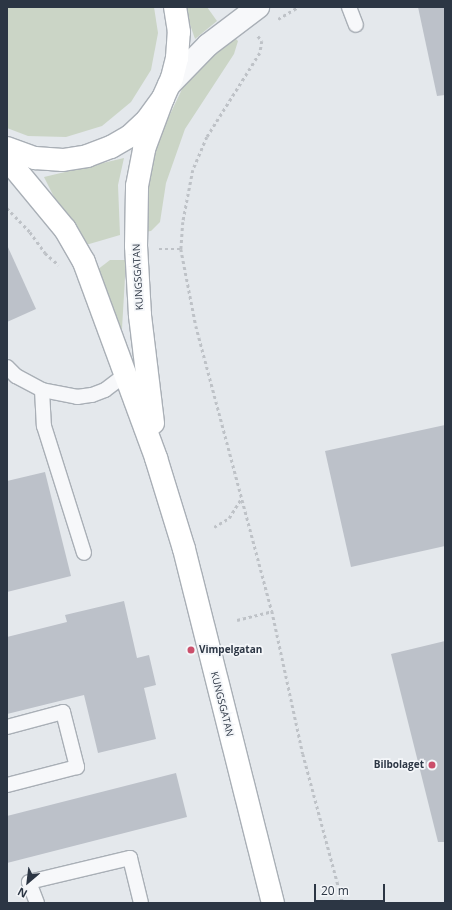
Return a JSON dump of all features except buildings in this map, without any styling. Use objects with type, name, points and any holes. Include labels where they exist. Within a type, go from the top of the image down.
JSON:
[{"type":"main road","name":"KUNGSGATAN","points":[[156,458],[140,315],[136,246],[137,186],[144,149],[166,92],[177,58],[179,32],[175,7]]},
{"type":"main road","points":[[7,148],[35,158],[63,160],[87,156],[110,147],[130,136],[147,120],[166,92]]},
{"type":"main road","name":"KUNGSGATAN","points":[[7,159],[65,230],[84,262],[156,458],[184,549],[273,903]]},
{"type":"street","points":[[166,92],[208,45],[238,20],[258,7]]},
{"type":"lane","points":[[349,7],[356,25]]},
{"type":"lane","points":[[12,372],[42,390],[78,397],[92,395],[105,390],[125,374]]},
{"type":"lane","points":[[42,390],[44,426],[84,553]]},
{"type":"lane","points":[[7,727],[63,712],[77,767],[7,785]]},
{"type":"lane","points":[[38,903],[29,882],[130,858],[141,903]]},
{"type":"path","points":[[238,20],[256,32],[262,41],[260,54],[207,137],[193,170],[183,222],[181,249],[196,326],[272,611],[303,754],[342,903]]},
{"type":"path","points":[[7,208],[30,232],[45,253],[56,264],[63,266]]},
{"type":"path","points":[[214,527],[229,518],[242,498]]},
{"type":"path","points":[[237,620],[272,611]]},
{"type":"green space","points":[[7,7],[154,7],[158,33],[151,70],[131,102],[102,126],[66,137],[28,136],[7,128]]},
{"type":"green space","points":[[184,7],[207,7],[217,21],[195,39]]},
{"type":"green space","points":[[228,31],[238,41],[234,54],[185,129],[166,183],[160,222],[151,231],[144,232],[145,185],[162,131],[184,85]]},
{"type":"green space","points":[[124,158],[118,185],[120,235],[79,247],[44,177]]},
{"type":"green space","points":[[110,260],[126,260],[121,346],[97,270]]},
{"type":"place","name":"Vimpelgatan","points":[[191,650]]},
{"type":"place","name":"Bilbolaget","points":[[432,765]]}]
